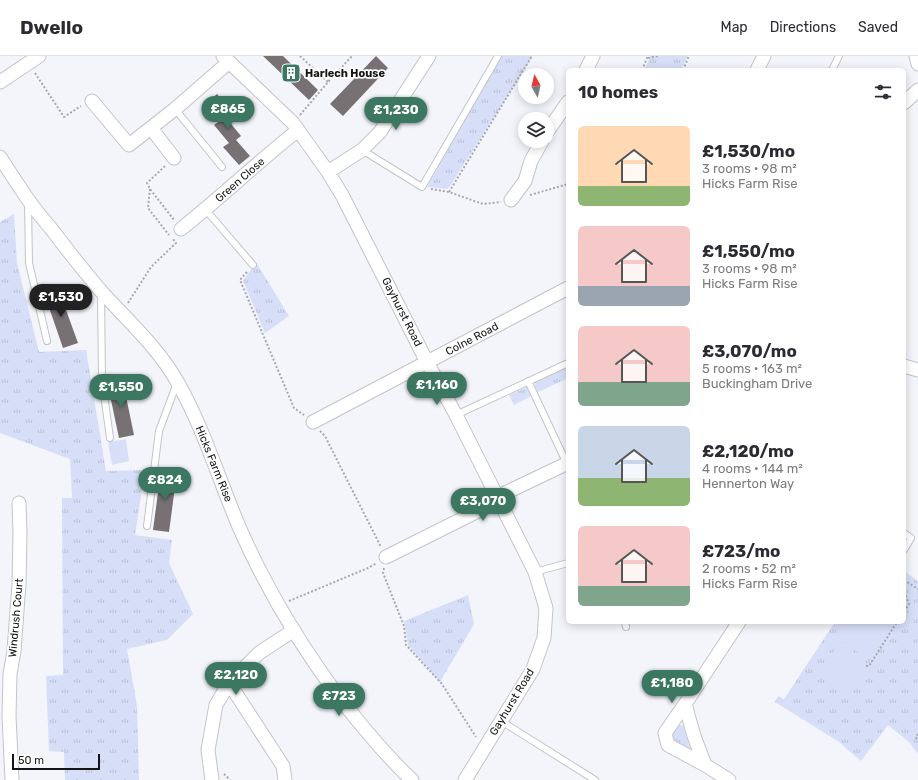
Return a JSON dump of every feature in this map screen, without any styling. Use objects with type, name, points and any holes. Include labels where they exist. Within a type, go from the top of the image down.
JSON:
[{"type":"street","points":[[328,172],[362,150],[380,132],[429,56]]},
{"type":"street","points":[[587,68],[593,56]]},
{"type":"street","points":[[758,68],[764,56]]},
{"type":"street","points":[[916,56],[918,64]]},
{"type":"street","points":[[0,82],[35,58]]},
{"type":"street","name":"Gayhurst Road","points":[[92,101],[129,145],[175,109],[226,59],[293,123],[328,172],[342,195],[427,362],[456,415],[535,572],[546,608],[544,638],[533,669],[465,780]]},
{"type":"street","points":[[906,101],[918,90]]},
{"type":"street","points":[[554,122],[566,105]]},
{"type":"street","points":[[151,128],[174,158]]},
{"type":"street","name":"Green Close","points":[[181,228],[206,209],[298,130]]},
{"type":"street","points":[[511,200],[525,181],[531,160],[538,148]]},
{"type":"street","name":"Hicks Farm Rise","points":[[0,157],[28,200],[73,257],[153,347],[177,381],[195,415],[240,529],[279,605],[326,679],[359,722],[396,765],[412,780]]},
{"type":"street","name":"Colne Road","points":[[313,422],[566,289]]},
{"type":"street","points":[[386,557],[494,503],[501,495],[566,464]]},
{"type":"street","name":"Windrush Court","points":[[12,780],[9,716],[10,674],[14,651],[19,584],[19,503]]},
{"type":"street","points":[[729,780],[668,745],[665,733],[738,624]]},
{"type":"street","points":[[212,780],[208,750],[216,706],[229,683],[259,653],[294,630]]},
{"type":"street","points":[[229,683],[286,774]]},
{"type":"street","points":[[685,704],[704,765]]},
{"type":"lane","points":[[362,150],[422,187],[498,56]]},
{"type":"lane","points":[[833,68],[839,56]]},
{"type":"lane","points":[[175,109],[222,167]]},
{"type":"lane","points":[[28,200],[29,263],[47,341]]},
{"type":"lane","points":[[206,209],[253,264]]},
{"type":"lane","points":[[101,290],[102,380],[110,438]]},
{"type":"lane","points":[[456,415],[566,364]]},
{"type":"lane","points":[[147,526],[159,431],[177,381]]},
{"type":"lane","points":[[528,381],[566,462]]},
{"type":"lane","points":[[906,534],[911,538],[906,547]]},
{"type":"lane","points":[[535,572],[566,564]]},
{"type":"lane","points":[[501,721],[595,780]]},
{"type":"path","points":[[300,56],[328,82]]},
{"type":"path","points":[[304,110],[352,56]]},
{"type":"path","points":[[449,192],[532,56]]},
{"type":"path","points":[[643,68],[648,57],[658,56]]},
{"type":"path","points":[[684,68],[689,56]]},
{"type":"path","points":[[35,58],[64,117],[84,104],[92,101]]},
{"type":"path","points":[[174,158],[147,183],[150,189],[181,228]]},
{"type":"path","points":[[422,187],[449,192],[483,204],[511,200],[566,185]]},
{"type":"path","points":[[122,312],[151,267],[176,243],[148,208],[150,189]]},
{"type":"path","points":[[253,264],[240,280],[294,408],[313,422],[325,436],[386,557],[383,573],[404,626],[406,645],[442,684],[484,749]]},
{"type":"path","points":[[279,605],[368,568],[386,557]]},
{"type":"path","points":[[906,581],[918,589]]},
{"type":"path","points":[[906,597],[909,604],[906,609]]},
{"type":"path","points":[[866,666],[869,666],[896,624]]},
{"type":"path","points":[[918,734],[916,738],[918,739]]},
{"type":"green space","points":[[501,56],[533,56],[525,68],[518,68],[518,79],[448,189],[427,187]]},
{"type":"green space","points":[[650,56],[688,56],[682,68],[645,68]]},
{"type":"green space","points":[[14,214],[17,263],[39,352],[86,350],[106,471],[145,470],[135,535],[172,540],[169,563],[193,614],[167,640],[127,649],[137,706],[139,780],[65,780],[64,752],[49,751],[46,676],[63,675],[62,498],[72,498],[70,459],[0,433],[0,222]]},
{"type":"green space","points":[[256,262],[289,316],[265,333],[243,281]]},
{"type":"green space","points":[[566,368],[566,379],[538,392],[535,382]]},
{"type":"green space","points":[[527,387],[533,395],[514,405],[509,395]]},
{"type":"green space","points":[[126,439],[129,461],[112,465],[108,442]]},
{"type":"green space","points":[[906,572],[918,581],[918,754],[909,742],[888,725],[861,761],[839,742],[775,702],[778,696],[784,699],[834,624],[906,624]]},
{"type":"green space","points":[[468,595],[474,624],[440,682],[408,645],[404,621]]},
{"type":"green space","points":[[850,624],[891,624],[867,658],[839,640]]},
{"type":"green space","points":[[837,646],[865,664],[866,668],[851,693],[820,673]]},
{"type":"green space","points":[[678,724],[683,726],[690,748],[689,750],[669,739],[667,730]]},
{"type":"building","name":"Harlech House","points":[[263,56],[283,56],[318,90],[309,100]]},
{"type":"building","points":[[376,56],[388,68],[343,116],[330,104]]},
{"type":"building","points":[[217,94],[233,113],[227,119],[241,136],[236,140],[250,156],[239,165],[223,147],[229,143],[214,125],[221,120],[207,103]]},
{"type":"building","points":[[58,288],[78,343],[63,348],[44,293]]},
{"type":"building","points":[[122,377],[134,435],[119,438],[107,381]]},
{"type":"building","points":[[161,470],[177,472],[169,532],[153,530]]},
{"type":"place","name":"Harlech House","points":[[291,73]]}]
